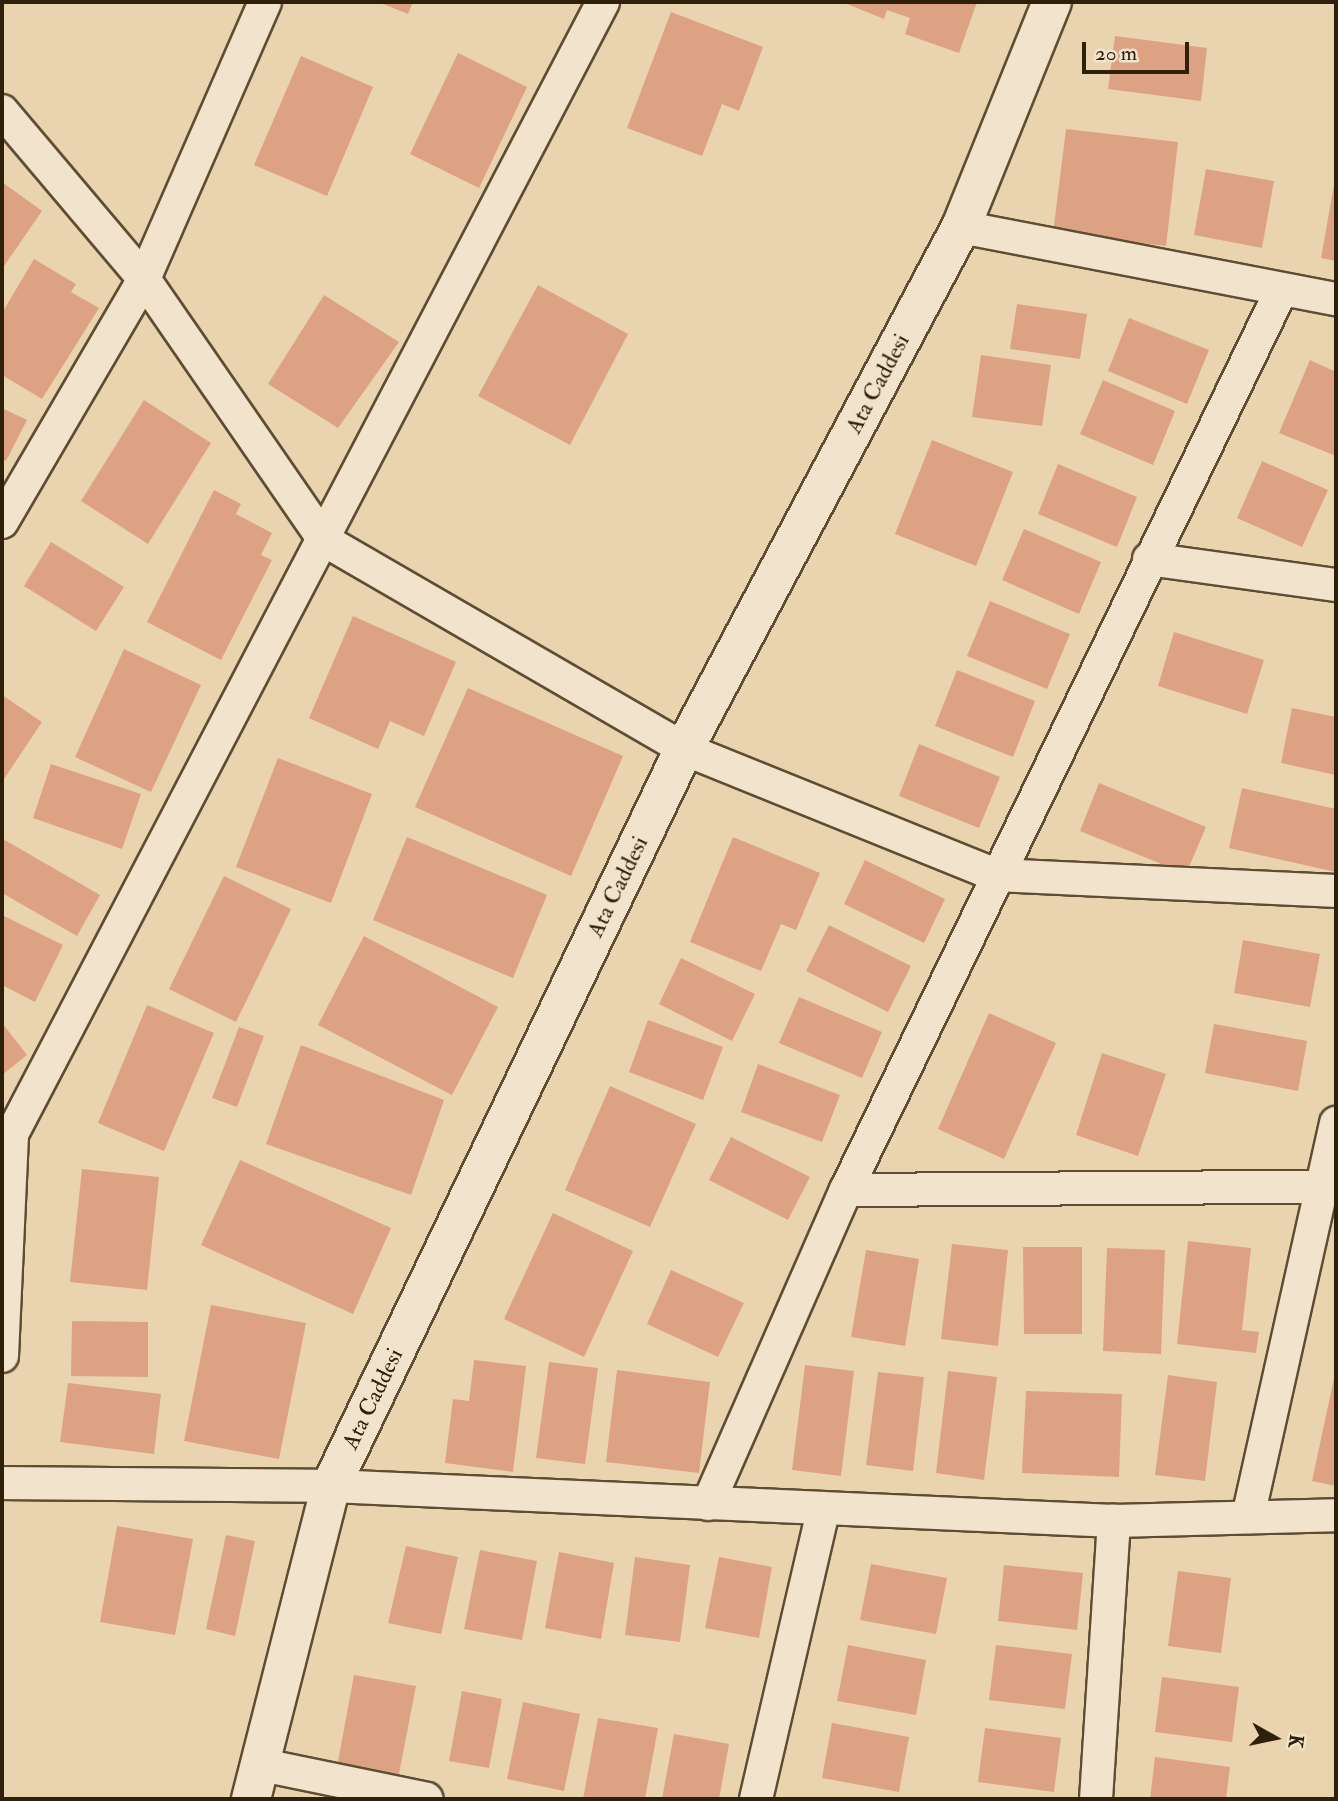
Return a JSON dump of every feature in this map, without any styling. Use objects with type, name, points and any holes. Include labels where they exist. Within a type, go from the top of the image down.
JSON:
[{"type":"street","points":[[2,522],[144,279],[265,2]]},
{"type":"street","points":[[2,1356],[7,1134],[324,540],[603,2]]},
{"type":"street","name":"Ata Caddesi","points":[[257,1782],[331,1486],[684,750],[961,227],[1052,2]]},
{"type":"street","points":[[2,111],[144,279],[324,540],[684,750],[996,875],[1336,891]]},
{"type":"street","points":[[961,227],[1281,291],[1336,299]]},
{"type":"street","points":[[708,1504],[846,1190],[996,875],[1281,291]]},
{"type":"street","points":[[1149,559],[1336,585]]},
{"type":"street","points":[[1248,1517],[1328,1188],[1336,1123]]},
{"type":"street","points":[[846,1190],[1328,1188]]},
{"type":"street","points":[[2,1483],[331,1486],[823,1512],[1114,1521],[1336,1515]]},
{"type":"street","points":[[756,1799],[823,1512]]},
{"type":"street","points":[[1096,1799],[1114,1521]]},
{"type":"street","points":[[257,1782],[427,1799]]},
{"type":"building","points":[[378,2],[413,2],[408,14]]},
{"type":"building","points":[[842,2],[977,2],[959,53],[905,34],[910,18],[887,10],[884,19]]},
{"type":"building","points":[[671,12],[763,47],[739,111],[722,104],[702,156],[627,128]]},
{"type":"building","points":[[1115,36],[1207,48],[1201,101],[1108,89]]},
{"type":"building","points":[[458,53],[527,87],[479,188],[410,154]]},
{"type":"building","points":[[301,56],[373,87],[327,196],[254,165]]},
{"type":"building","points":[[1066,129],[1178,142],[1166,246],[1053,233]]},
{"type":"building","points":[[1206,169],[1274,181],[1262,248],[1194,235]]},
{"type":"building","points":[[1336,179],[1336,261],[1321,258]]},
{"type":"building","points":[[2,182],[42,211],[2,269]]},
{"type":"building","points":[[34,259],[76,284],[71,292],[99,308],[42,399],[2,375],[2,313]]},
{"type":"building","points":[[538,285],[628,334],[570,445],[478,396]]},
{"type":"building","points":[[324,295],[399,342],[338,428],[268,384]]},
{"type":"building","points":[[1017,304],[1087,314],[1080,359],[1010,349]]},
{"type":"building","points":[[1129,318],[1209,350],[1187,404],[1108,371]]},
{"type":"building","points":[[981,355],[1051,365],[1042,426],[972,417]]},
{"type":"building","points":[[1310,360],[1336,372],[1336,456],[1279,433]]},
{"type":"building","points":[[1103,380],[1175,411],[1153,465],[1080,434]]},
{"type":"building","points":[[144,400],[211,443],[148,544],[81,501]]},
{"type":"building","points":[[2,408],[27,420],[6,461],[2,459]]},
{"type":"building","points":[[932,440],[1013,472],[976,566],[895,534]]},
{"type":"building","points":[[1262,461],[1328,490],[1302,547],[1237,518]]},
{"type":"building","points":[[1058,464],[1137,497],[1117,547],[1038,514]]},
{"type":"building","points":[[214,490],[241,504],[236,514],[272,533],[261,555],[272,560],[221,660],[147,622]]},
{"type":"building","points":[[1024,529],[1101,562],[1079,614],[1002,580]]},
{"type":"building","points":[[51,542],[124,587],[96,631],[24,586]]},
{"type":"building","points":[[990,601],[1070,634],[1047,689],[967,656]]},
{"type":"building","points":[[353,616],[456,662],[424,736],[390,721],[378,749],[309,718]]},
{"type":"building","points":[[1174,632],[1264,660],[1247,714],[1158,686]]},
{"type":"building","points":[[124,649],[201,685],[151,792],[75,757]]},
{"type":"building","points":[[957,670],[1035,701],[1013,757],[935,726]]},
{"type":"building","points":[[468,688],[623,756],[571,876],[415,807]]},
{"type":"building","points":[[2,695],[42,722],[2,782]]},
{"type":"building","points":[[1292,708],[1336,717],[1336,775],[1281,763]]},
{"type":"building","points":[[919,744],[1000,777],[979,828],[899,796]]},
{"type":"building","points":[[278,758],[372,794],[331,903],[236,867]]},
{"type":"building","points":[[51,764],[141,794],[122,849],[33,818]]},
{"type":"building","points":[[1099,783],[1206,827],[1186,874],[1080,831]]},
{"type":"building","points":[[1242,788],[1336,809],[1336,872],[1229,848]]},
{"type":"building","points":[[407,837],[547,895],[513,978],[373,920]]},
{"type":"building","points":[[733,837],[820,873],[796,930],[781,924],[761,971],[690,942]]},
{"type":"building","points":[[3,839],[100,895],[77,936],[2,893]]},
{"type":"building","points":[[865,860],[945,899],[924,943],[844,904]]},
{"type":"building","points":[[224,876],[291,909],[236,1022],[169,989]]},
{"type":"building","points":[[2,915],[63,945],[35,1002],[2,985]]},
{"type":"building","points":[[829,925],[911,966],[888,1012],[806,971]]},
{"type":"building","points":[[364,936],[498,1007],[452,1095],[318,1025]]},
{"type":"building","points":[[1243,940],[1320,954],[1310,1007],[1234,993]]},
{"type":"building","points":[[681,958],[755,994],[732,1041],[659,1004]]},
{"type":"building","points":[[799,997],[882,1032],[862,1078],[779,1043]]},
{"type":"building","points":[[147,1005],[214,1033],[164,1151],[98,1123]]},
{"type":"building","points":[[989,1013],[1056,1043],[1004,1159],[938,1129]]},
{"type":"building","points":[[648,1020],[723,1047],[703,1100],[629,1072]]},
{"type":"building","points":[[2,1023],[27,1055],[2,1075]]},
{"type":"building","points":[[1214,1024],[1307,1041],[1298,1091],[1205,1073]]},
{"type":"building","points":[[239,1027],[264,1036],[237,1107],[212,1098]]},
{"type":"building","points":[[301,1045],[444,1100],[411,1195],[266,1144]]},
{"type":"building","points":[[1102,1053],[1166,1074],[1138,1156],[1076,1135]]},
{"type":"building","points":[[758,1064],[840,1095],[822,1142],[741,1112]]},
{"type":"building","points":[[610,1086],[696,1124],[650,1227],[565,1190]]},
{"type":"building","points":[[731,1137],[810,1177],[788,1220],[709,1180]]},
{"type":"building","points":[[240,1160],[391,1228],[353,1314],[201,1245]]},
{"type":"building","points":[[82,1169],[159,1177],[147,1290],[70,1282]]},
{"type":"building","points":[[553,1213],[633,1251],[584,1357],[504,1319]]},
{"type":"building","points":[[1188,1241],[1251,1248],[1242,1330],[1259,1332],[1256,1353],[1177,1344]]},
{"type":"building","points":[[952,1244],[1008,1250],[998,1346],[941,1339]]},
{"type":"building","points":[[1023,1247],[1082,1247],[1082,1334],[1024,1334]]},
{"type":"building","points":[[1107,1248],[1165,1250],[1161,1354],[1103,1351]]},
{"type":"building","points":[[866,1250],[919,1259],[905,1346],[851,1337]]},
{"type":"building","points":[[671,1270],[744,1303],[718,1357],[647,1324]]},
{"type":"building","points":[[211,1305],[306,1323],[279,1459],[184,1441]]},
{"type":"building","points":[[72,1321],[148,1322],[148,1377],[71,1376]]},
{"type":"building","points":[[474,1360],[526,1366],[513,1472],[445,1463],[453,1399],[469,1401]]},
{"type":"building","points":[[549,1362],[598,1368],[585,1464],[536,1458]]},
{"type":"building","points":[[805,1365],[854,1371],[841,1476],[792,1470]]},
{"type":"building","points":[[1336,1369],[1336,1486],[1312,1481]]},
{"type":"building","points":[[617,1370],[710,1382],[699,1473],[606,1462]]},
{"type":"building","points":[[948,1371],[997,1377],[984,1480],[936,1473]]},
{"type":"building","points":[[878,1372],[924,1377],[913,1471],[866,1465]]},
{"type":"building","points":[[1168,1375],[1217,1382],[1205,1481],[1155,1475]]},
{"type":"building","points":[[68,1383],[161,1394],[154,1454],[60,1442]]},
{"type":"building","points":[[1026,1391],[1122,1394],[1119,1477],[1022,1473]]},
{"type":"building","points":[[117,1526],[193,1539],[175,1635],[100,1622]]},
{"type":"building","points":[[226,1535],[255,1541],[235,1636],[206,1629]]},
{"type":"building","points":[[406,1546],[458,1557],[441,1634],[388,1623]]},
{"type":"building","points":[[480,1550],[537,1561],[522,1640],[464,1629]]},
{"type":"building","points":[[559,1552],[614,1563],[601,1639],[545,1628]]},
{"type":"building","points":[[635,1557],[690,1565],[680,1642],[625,1635]]},
{"type":"building","points":[[719,1557],[772,1567],[759,1638],[705,1628]]},
{"type":"building","points":[[871,1564],[947,1578],[936,1634],[860,1620]]},
{"type":"building","points":[[1004,1565],[1083,1573],[1077,1630],[998,1621]]},
{"type":"building","points":[[1178,1571],[1231,1578],[1221,1653],[1168,1646]]},
{"type":"building","points":[[848,1645],[926,1660],[916,1715],[837,1701]]},
{"type":"building","points":[[996,1645],[1072,1654],[1065,1709],[989,1700]]},
{"type":"building","points":[[354,1675],[416,1686],[398,1779],[337,1767]]},
{"type":"building","points":[[1162,1677],[1239,1687],[1232,1742],[1155,1732]]},
{"type":"building","points":[[462,1691],[502,1699],[489,1768],[449,1761]]},
{"type":"building","points":[[523,1702],[580,1714],[564,1791],[507,1779]]},
{"type":"building","points":[[598,1718],[658,1728],[645,1799],[583,1799]]},
{"type":"building","points":[[832,1723],[909,1737],[899,1792],[822,1778]]},
{"type":"building","points":[[985,1728],[1061,1738],[1054,1792],[978,1782]]},
{"type":"building","points":[[674,1734],[729,1744],[719,1799],[662,1799]]},
{"type":"building","points":[[1155,1757],[1230,1767],[1226,1799],[1150,1799]]}]
